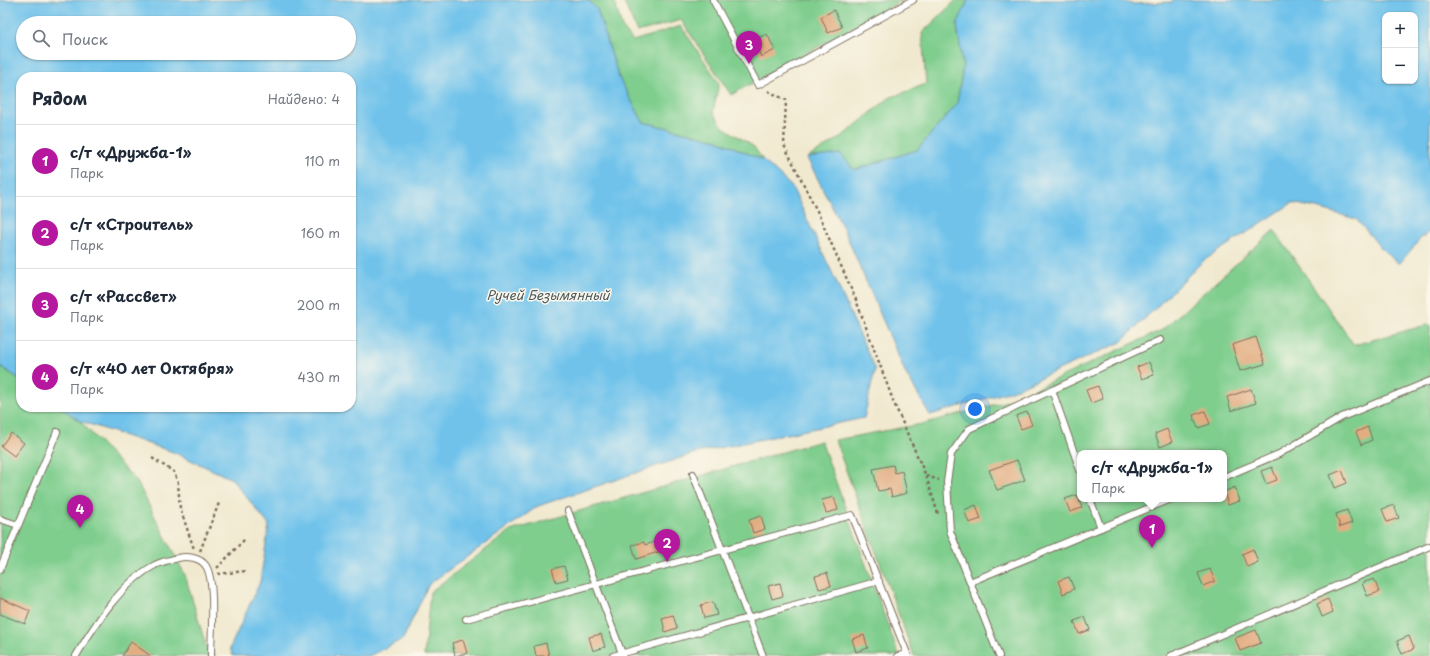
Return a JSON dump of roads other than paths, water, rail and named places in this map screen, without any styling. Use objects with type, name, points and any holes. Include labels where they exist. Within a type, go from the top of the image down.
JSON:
[{"type":"lane","points":[[713,0],[758,85],[913,0]]},
{"type":"lane","points":[[999,656],[950,531],[947,482],[951,454],[969,429],[1160,340]]},
{"type":"lane","points":[[1227,476],[1279,454],[1342,417],[1430,381]]},
{"type":"lane","points":[[1052,390],[1077,461]]},
{"type":"lane","points":[[0,569],[57,432]]},
{"type":"lane","points":[[693,474],[763,656]]},
{"type":"lane","points":[[1091,502],[1101,528]]},
{"type":"lane","points":[[970,582],[1164,502]]},
{"type":"lane","points":[[568,511],[623,655]]},
{"type":"lane","points":[[466,619],[852,515],[907,655],[898,656]]},
{"type":"lane","points":[[0,519],[18,525]]},
{"type":"lane","points":[[1171,656],[1430,546]]},
{"type":"lane","points":[[76,656],[94,626],[131,581],[156,564],[184,556],[197,559],[205,565],[210,575],[212,601],[211,656]]},
{"type":"lane","points":[[612,656],[623,655],[748,618],[879,582]]},
{"type":"water","name":"Ручей Безымянный","points":[[0,0],[588,0],[597,9],[619,78],[643,122],[717,140],[763,160],[792,187],[875,369],[864,418],[695,453],[538,506],[429,584],[403,639],[369,656],[233,656],[230,648],[260,582],[269,525],[232,479],[173,452],[80,421],[67,412],[356,412],[356,72],[16,72],[16,377],[0,366]]},
{"type":"water","points":[[968,0],[1117,0],[1133,4],[1171,2],[1175,0],[1430,0],[1430,231],[1421,238],[1399,264],[1384,251],[1356,219],[1321,209],[1292,203],[1203,261],[1121,342],[1011,391],[930,415],[906,374],[845,232],[807,158],[841,154],[854,170],[917,150],[957,104],[963,67],[957,25]]},
{"type":"place","name":"с/т «Рассвет»","points":[[749,64]]},
{"type":"place","name":"с/т «40 лет Октября»","points":[[80,528]]},
{"type":"place","name":"с/т «Дружба-1»","points":[[1152,548]]},
{"type":"place","name":"с/т «Строитель»","points":[[667,562]]}]
